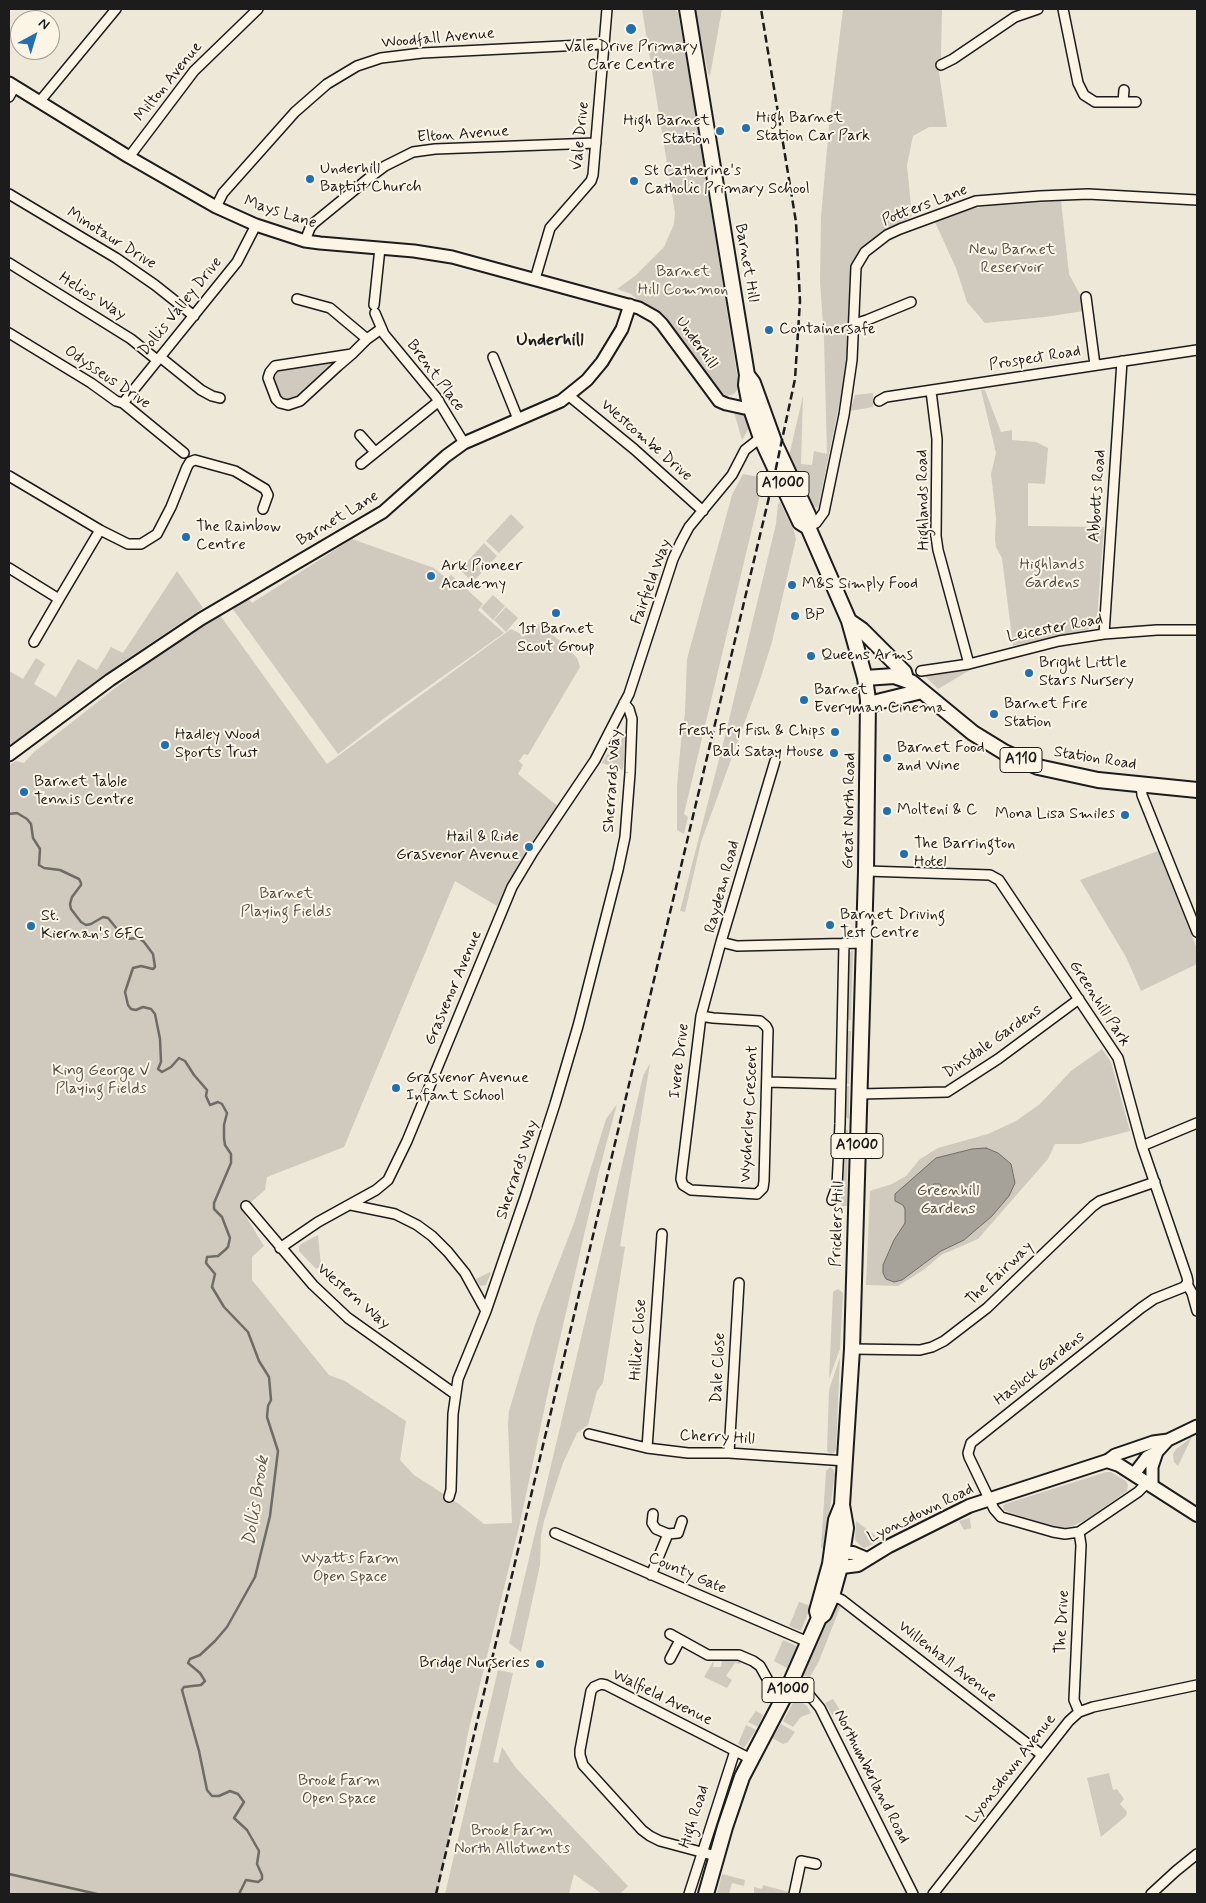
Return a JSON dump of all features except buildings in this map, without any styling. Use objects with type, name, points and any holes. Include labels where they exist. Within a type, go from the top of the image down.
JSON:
[{"type":"main road","name":"Barnet Hill","points":[[688,9],[748,375],[753,383],[753,401],[800,522],[808,527],[849,621],[865,678]]},
{"type":"main road","name":"A110","points":[[849,621],[862,630],[904,672],[906,679]]},
{"type":"main road","points":[[865,678],[894,676],[906,679]]},
{"type":"main road","name":"Great North Road","points":[[864,943],[868,708],[865,678]]},
{"type":"main road","name":"Station Road","points":[[906,679],[973,732],[1004,752],[1038,768],[1098,780],[1197,790]]},
{"type":"main road","points":[[868,708],[877,702],[922,691]]},
{"type":"main road","name":"Pricklers Hill","points":[[836,1559],[836,1520],[842,1505],[852,1349],[860,1025],[864,943]]},
{"type":"main road","points":[[1107,1461],[1119,1465],[1197,1515]]},
{"type":"main road","name":"Lyonsdown Road","points":[[836,1559],[857,1554],[867,1559],[969,1506],[1107,1461]]},
{"type":"main road","name":"A1000","points":[[751,1759],[789,1687],[819,1618],[824,1614],[836,1559]]},
{"type":"main road","name":"High Road","points":[[706,1894],[716,1856],[742,1777],[751,1759]]},
{"type":"street","points":[[40,101],[116,9]]},
{"type":"street","name":"Milton Avenue","points":[[129,157],[194,71],[258,9]]},
{"type":"street","name":"Vale Drive","points":[[535,279],[550,228],[591,181],[594,170],[606,9]]},
{"type":"street","points":[[941,65],[1015,17],[1038,9]]},
{"type":"street","points":[[1063,9],[1080,90],[1089,100],[1095,102],[1136,102]]},
{"type":"street","name":"Woodfall Avenue","points":[[216,207],[223,193],[295,112],[327,84],[357,66],[381,58],[422,53],[604,44]]},
{"type":"street","points":[[9,97],[12,85]]},
{"type":"street","name":"Mays Lane","points":[[12,85],[129,157],[216,207],[256,225],[305,241],[432,253],[630,305]]},
{"type":"street","points":[[1124,90],[1124,102]]},
{"type":"street","name":"Elton Avenue","points":[[305,241],[310,228],[314,224],[369,178],[385,166],[412,152],[434,149],[596,143]]},
{"type":"street","name":"Minotaur Drive","points":[[9,194],[116,258],[158,287],[194,316]]},
{"type":"street","name":"Potters Lane","points":[[808,527],[819,519],[825,508],[847,397],[852,360],[856,267],[865,252],[887,235],[976,201],[1088,194],[1197,200]]},
{"type":"street","name":"Dollis Valley Drive","points":[[123,404],[237,262],[256,225]]},
{"type":"street","name":"Brent Place","points":[[380,248],[375,309],[381,329],[438,401],[464,443]]},
{"type":"street","name":"Helios Way","points":[[9,263],[131,339],[201,390],[220,398]]},
{"type":"street","points":[[1086,297],[1096,365]]},
{"type":"street","points":[[296,299],[330,308],[367,339]]},
{"type":"street","points":[[854,324],[911,302]]},
{"type":"street","name":"Barnet Lane","points":[[9,754],[110,680],[201,619],[383,512],[446,456],[464,443],[553,405],[568,395],[587,380],[602,362],[622,329],[630,305]]},
{"type":"street","name":"Underhill","points":[[630,305],[648,312],[662,324],[713,394],[722,403],[744,408],[753,401]]},
{"type":"street","points":[[352,354],[278,365],[270,372],[268,382],[276,399],[284,404],[291,405],[300,401],[352,354],[367,339],[381,329]]},
{"type":"street","name":"Odysseus Drive","points":[[9,333],[123,404],[184,453]]},
{"type":"street","name":"Prospect Road","points":[[879,401],[886,397],[1197,350]]},
{"type":"street","points":[[493,357],[518,419]]},
{"type":"street","name":"Abbotts Road","points":[[1104,634],[1122,361]]},
{"type":"street","name":"Highlands Road","points":[[931,391],[937,439],[936,536],[938,550],[969,664]]},
{"type":"street","name":"Westcombe Drive","points":[[568,395],[634,449],[703,511]]},
{"type":"street","points":[[360,464],[438,401]]},
{"type":"street","points":[[360,435],[374,452]]},
{"type":"street","name":"Fairfield Way","points":[[624,703],[635,676],[673,559],[685,534],[732,475],[745,450],[750,444],[767,435]]},
{"type":"street","points":[[9,476],[100,530],[128,544],[142,544],[153,538],[162,526],[187,467],[193,461],[201,461],[234,471],[265,489],[268,495],[263,509]]},
{"type":"street","points":[[34,642],[100,530]]},
{"type":"street","points":[[9,568],[59,599]]},
{"type":"street","name":"Leicester Road","points":[[921,671],[969,664],[1059,641],[1104,634],[1156,630],[1197,630]]},
{"type":"street","name":"Grasvenor Avenue","points":[[280,1248],[318,1222],[376,1190],[388,1180],[396,1165],[512,887],[533,852],[595,760],[624,703]]},
{"type":"street","name":"Sherrards Way","points":[[449,1497],[455,1394],[458,1379],[486,1311],[525,1198],[573,1043],[618,870],[625,837],[632,719],[629,709],[624,703]]},
{"type":"street","name":"Raydean Road","points":[[775,761],[721,942],[737,946],[864,943]]},
{"type":"street","points":[[1141,784],[1142,795],[1197,932]]},
{"type":"street","name":"Greenhill Park","points":[[866,871],[995,876],[1118,1058],[1142,1146],[1187,1277],[1184,1287],[1192,1293],[1197,1311]]},
{"type":"street","name":"Ivere Drive","points":[[682,1185],[680,1176],[701,1016],[721,942]]},
{"type":"street","points":[[832,1200],[837,1186],[840,1124],[844,943]]},
{"type":"street","name":"Dinsdale Gardens","points":[[859,1094],[948,1092],[998,1059],[1079,999]]},
{"type":"street","name":"Wycherley Crescent","points":[[682,1185],[690,1190],[752,1194],[761,1191],[764,1181],[769,1034],[764,1023],[757,1020],[701,1016]]},
{"type":"street","points":[[843,1026],[860,1025]]},
{"type":"street","points":[[768,1082],[841,1084]]},
{"type":"street","points":[[1142,1146],[1197,1123]]},
{"type":"street","points":[[840,1124],[858,1125]]},
{"type":"street","name":"The Fairway","points":[[852,1349],[920,1350],[944,1341],[987,1308],[1093,1206],[1100,1201],[1155,1182]]},
{"type":"street","points":[[351,1205],[395,1214],[418,1225],[448,1252],[465,1273],[486,1311]]},
{"type":"street","name":"Western Way","points":[[246,1206],[313,1285],[348,1318],[455,1394]]},
{"type":"street","name":"Hillier Close","points":[[646,1448],[662,1234]]},
{"type":"street","name":"Dale Close","points":[[729,1454],[739,1284]]},
{"type":"street","name":"Hasluck Gardens","points":[[989,1499],[968,1453],[971,1443],[1141,1308],[1154,1299],[1184,1287]]},
{"type":"street","name":"Lyonsdown Road","points":[[1107,1461],[1115,1455],[1144,1445],[1168,1440],[1197,1426]]},
{"type":"street","name":"Cherry Hill","points":[[589,1434],[646,1448],[688,1453],[846,1461]]},
{"type":"street","name":"Lyonsdown Road","points":[[1130,1472],[1157,1452],[1168,1440]]},
{"type":"street","points":[[1130,1472],[1144,1445]]},
{"type":"street","points":[[1078,1532],[1150,1484],[1157,1452]]},
{"type":"street","name":"Lyonsdown Road","points":[[989,1499],[1001,1517],[1052,1532],[1065,1534],[1078,1532]]},
{"type":"street","points":[[653,1514],[652,1523],[656,1529],[668,1534],[678,1533],[682,1520]]},
{"type":"street","name":"The Drive","points":[[1078,1532],[1081,1545],[1074,1700],[1079,1712]]},
{"type":"street","name":"County Gate","points":[[554,1533],[808,1642]]},
{"type":"street","points":[[651,1575],[668,1534]]},
{"type":"street","name":"Willenhall Avenue","points":[[828,1594],[842,1600],[1042,1755]]},
{"type":"street","name":"Northumberland Road","points":[[670,1634],[708,1655],[739,1655],[753,1661],[760,1666],[770,1684],[806,1691],[820,1708],[913,1894]]},
{"type":"street","points":[[670,1658],[680,1640]]},
{"type":"street","name":"Walfield Avenue","points":[[716,1856],[660,1841],[650,1836],[642,1830],[583,1765],[580,1750],[591,1691],[600,1684],[606,1684],[751,1759]]},
{"type":"street","name":"Lyonsdown Avenue","points":[[933,1894],[1069,1721],[1079,1712],[1197,1685]]},
{"type":"street","name":"High Road","points":[[689,1894],[735,1751]]},
{"type":"street","points":[[1151,1894],[1197,1854]]},
{"type":"street","points":[[794,1894],[801,1861],[816,1864]]},
{"type":"green space","name":"Barnet Hill Common","points":[[642,9],[675,9],[678,13],[739,387],[734,394],[727,396],[720,392],[677,332],[661,314],[631,294],[617,289],[635,276],[664,247],[674,224],[675,213]]},
{"type":"green space","points":[[695,9],[722,9],[710,76],[708,73]]},
{"type":"green space","points":[[843,9],[942,9],[939,72],[947,127],[929,127],[913,136],[907,165],[912,216],[882,234],[852,269],[848,361],[818,508],[810,505],[788,460],[803,396],[801,464],[812,465],[814,451],[827,454],[824,339],[820,281],[821,217],[830,115]]},
{"type":"green space","name":"New Barnet Reservoir","points":[[1061,201],[1069,274],[1083,300],[1084,311],[985,323],[967,302],[956,268],[935,222],[964,210],[989,206]]},
{"type":"green space","points":[[336,360],[337,363],[296,400],[291,402],[282,399],[278,395],[272,378],[277,371],[286,367]]},
{"type":"green space","name":"Highlands Gardens","points":[[981,390],[985,390],[1001,432],[1012,430],[1012,440],[1036,442],[1048,448],[1045,484],[1028,483],[1028,526],[1104,527],[1097,619],[1087,630],[1013,646],[1002,558],[996,547],[995,539],[996,518],[991,474],[996,453]]},
{"type":"green space","points":[[873,393],[873,407],[850,411],[855,395]]},
{"type":"green space","points":[[734,412],[745,416],[749,424],[749,428],[742,440]]},
{"type":"green space","points":[[743,474],[764,478],[684,814],[688,817],[684,834],[677,830],[677,786],[685,713],[687,659],[732,495]]},
{"type":"green space","points":[[780,502],[796,539],[772,642],[701,842],[685,912],[680,911],[726,732]]},
{"type":"green space","points":[[511,514],[524,527],[499,553],[486,541]]},
{"type":"green space","points":[[352,539],[434,568],[447,579],[451,575],[483,604],[478,610],[504,633],[390,714],[338,754],[232,608],[248,598],[252,603]]},
{"type":"green space","points":[[484,543],[497,556],[473,582],[460,570]]},
{"type":"green space","points":[[177,571],[203,608],[121,663],[9,746],[9,671],[23,679],[36,658],[45,664],[34,684],[56,697],[78,659],[97,670],[111,647],[123,653]]},
{"type":"green space","points":[[493,595],[505,606],[493,620],[481,608]]},
{"type":"green space","points":[[506,607],[518,618],[506,632],[494,620]]},
{"type":"green space","points":[[217,611],[327,764],[511,629],[523,635],[532,631],[539,623],[569,649],[577,658],[580,667],[528,755],[524,754],[519,761],[523,765],[518,774],[559,807],[518,867],[497,906],[455,881],[344,1147],[267,1177],[265,1190],[242,1210],[264,1246],[252,1257],[252,1280],[329,1375],[345,1381],[406,1421],[400,1460],[414,1475],[459,1504],[484,1524],[512,1523],[509,1411],[537,1318],[574,1223],[606,1119],[617,1104],[599,1171],[554,1364],[520,1523],[468,1733],[438,1894],[9,1894],[9,765],[16,761],[24,763],[34,752]]},
{"type":"green space","points":[[970,670],[938,689],[925,676],[929,673]]},
{"type":"green space","points":[[621,731],[626,734],[623,770],[602,763]]},
{"type":"green space","points":[[1158,851],[1197,949],[1197,964],[1141,991],[1126,957],[1080,880]]},
{"type":"green space","points":[[853,950],[851,1020],[849,1020],[846,1016],[848,954]]},
{"type":"green space","points":[[848,1031],[851,1031],[849,1084],[845,1083]]},
{"type":"green space","name":"Greenhill Gardens","points":[[1102,1049],[1111,1062],[1130,1131],[1080,1144],[1055,1144],[1048,1159],[978,1239],[941,1255],[925,1269],[898,1286],[866,1285],[870,1191],[892,1184],[906,1176],[920,1159],[938,1148],[988,1134],[1016,1121],[1040,1104],[1071,1071]]},
{"type":"green space","points":[[650,1063],[620,1246],[625,1247],[603,1383],[597,1391],[588,1425],[577,1433],[563,1463],[544,1521],[541,1536],[540,1565],[521,1652],[509,1643],[643,1076]]},
{"type":"green space","points":[[844,1086],[849,1086],[849,1119],[844,1116]]},
{"type":"green space","points":[[848,1130],[847,1206],[841,1206],[843,1134]]},
{"type":"green space","points":[[318,1235],[321,1266],[316,1269],[299,1251],[299,1247]]},
{"type":"green space","points":[[490,1272],[486,1285],[480,1286],[476,1279]]},
{"type":"green space","points":[[838,1289],[843,1293],[840,1349],[829,1379],[833,1292]]},
{"type":"green space","points":[[840,1357],[836,1449],[831,1454],[827,1451],[829,1390]]},
{"type":"green space","points":[[1192,1437],[1178,1466],[1174,1462],[1173,1454],[1176,1449]]},
{"type":"green space","points":[[830,1467],[835,1474],[824,1551],[821,1547],[826,1471]]},
{"type":"green space","points":[[1111,1472],[1126,1481],[1128,1485],[1127,1491],[1087,1519],[1073,1526],[1062,1528],[1049,1525],[1004,1510],[1003,1506],[1005,1504]]},
{"type":"green space","points":[[970,1518],[971,1528],[964,1530],[959,1521]]},
{"type":"green space","points":[[856,1521],[881,1540],[865,1548],[862,1547],[855,1540]]},
{"type":"green space","points":[[838,1601],[841,1605],[819,1661],[810,1677],[804,1676],[802,1672],[830,1604]]},
{"type":"green space","points":[[799,1602],[811,1606],[801,1631],[789,1626]]},
{"type":"green space","points":[[783,1640],[797,1646],[787,1668],[774,1661]]},
{"type":"green space","points":[[733,1659],[741,1661],[740,1664],[735,1663],[726,1676],[732,1680],[727,1688],[704,1677],[714,1660],[713,1667],[721,1667],[722,1660]]},
{"type":"green space","name":"Brook Farm North Allotments","points":[[498,1670],[513,1673],[493,1762],[498,1763],[502,1747],[516,1768],[628,1886],[620,1894],[602,1894],[574,1874],[569,1894],[445,1894]]},
{"type":"green space","points":[[797,1699],[807,1706],[811,1713],[801,1717],[793,1727],[783,1721]]},
{"type":"green space","points":[[833,1699],[841,1712],[833,1716],[825,1703]]},
{"type":"green space","points":[[756,1711],[763,1715],[758,1727],[748,1722]]},
{"type":"green space","points":[[781,1724],[795,1732],[788,1742],[783,1744],[772,1738]]},
{"type":"green space","points":[[746,1725],[756,1730],[744,1748],[738,1744]]},
{"type":"green space","points":[[733,1764],[739,1767],[712,1846],[706,1847]]},
{"type":"green space","points":[[1109,1773],[1113,1790],[1117,1789],[1124,1799],[1120,1804],[1127,1812],[1126,1816],[1101,1837],[1087,1778]]},
{"type":"green space","points":[[722,1874],[745,1880],[744,1886],[732,1883],[729,1894],[717,1894]]},
{"type":"green space","points":[[763,1885],[789,1892],[788,1894],[754,1894],[754,1887],[762,1889]]},
{"type":"shaded area","points":[[986,1148],[998,1153],[1011,1164],[1015,1183],[1009,1196],[992,1216],[964,1240],[941,1251],[902,1280],[894,1282],[886,1279],[883,1273],[883,1265],[894,1240],[905,1223],[905,1209],[903,1205],[895,1201],[895,1194],[936,1158],[972,1149]],"holes":[[[934,1184],[940,1184],[942,1189],[939,1193],[931,1194],[929,1189]]]},
{"type":"waterway","name":"Dollis Brook","points":[[9,814],[17,813],[31,824],[33,838],[40,849],[39,865],[44,868],[60,870],[79,879],[81,885],[72,897],[70,904],[71,909],[81,922],[86,925],[103,917],[108,918],[126,939],[139,938],[153,954],[155,967],[153,969],[141,966],[133,968],[125,992],[128,1005],[131,1009],[136,1010],[143,1007],[151,1009],[155,1014],[160,1039],[161,1062],[158,1069],[162,1072],[171,1067],[179,1058],[185,1061],[207,1090],[206,1096],[210,1105],[218,1102],[222,1104],[227,1113],[224,1125],[224,1138],[225,1145],[231,1154],[231,1163],[214,1203],[214,1209],[222,1217],[230,1238],[228,1247],[218,1256],[207,1257],[206,1263],[215,1274],[212,1287],[224,1307],[248,1332],[259,1361],[269,1377],[271,1400],[268,1406],[267,1417],[278,1451],[270,1516],[255,1577],[227,1627],[200,1655],[190,1659],[188,1663],[200,1673],[205,1681],[201,1685],[184,1687],[182,1690],[199,1751],[207,1790],[212,1796],[219,1796],[230,1791],[238,1794],[244,1802],[234,1818],[247,1830],[259,1851],[257,1864],[262,1879],[258,1882],[246,1880],[239,1894]]},
{"type":"waterway","points":[[9,1874],[97,1894]]},
{"type":"railway","points":[[436,1894],[776,468],[795,379],[800,301],[796,222],[761,9]]},
{"type":"place","name":"Vale Drive Primary Care Centre","points":[[631,29]]},
{"type":"place","name":"High Barnet Station Car Park","points":[[746,128]]},
{"type":"place","name":"High Barnet Station","points":[[720,131]]},
{"type":"place","name":"Underhill Baptist Church","points":[[310,179]]},
{"type":"place","name":"St Catherine's Catholic Primary School","points":[[634,181]]},
{"type":"place","name":"Containersafe","points":[[769,330]]},
{"type":"place","name":"The Rainbow Centre","points":[[186,537]]},
{"type":"place","name":"Ark Pioneer Academy","points":[[431,576]]},
{"type":"place","name":"M&S Simply Food","points":[[792,585]]},
{"type":"place","name":"1st Barnet Scout Group","points":[[556,613]]},
{"type":"place","name":"BP","points":[[795,616]]},
{"type":"place","name":"Queens Arms","points":[[811,656]]},
{"type":"place","name":"Bright Little Stars Nursery","points":[[1029,673]]},
{"type":"place","name":"Barnet Everyman Cinema","points":[[804,700]]},
{"type":"place","name":"Barnet Fire Station","points":[[994,714]]},
{"type":"place","name":"Fresh Fry Fish & Chips","points":[[835,732]]},
{"type":"place","name":"Hadley Wood Sports Trust","points":[[165,745]]},
{"type":"place","name":"Bali Satay House","points":[[834,753]]},
{"type":"place","name":"Barnet Food and Wine","points":[[887,758]]},
{"type":"place","name":"Barnet Table Tennis Centre","points":[[24,792]]},
{"type":"place","name":"Molteni & C","points":[[887,811]]},
{"type":"place","name":"Mona Lisa Smiles","points":[[1125,815]]},
{"type":"place","name":"Hail & Ride Grasvenor Avenue","points":[[529,847]]},
{"type":"place","name":"The Barrington Hotel","points":[[904,854]]},
{"type":"place","name":"Barnet Driving Test Centre","points":[[830,925]]},
{"type":"place","name":"St. Kiernan's GFC","points":[[31,926]]},
{"type":"place","name":"Grasvenor Avenue Infant School","points":[[396,1088]]},
{"type":"place","name":"Bridge Nurseries","points":[[540,1664]]},
{"type":"district","name":"Underhill","points":[[550,341]]},
{"type":"park label","name":"Barnet Playing Fields","points":[[286,904]]},
{"type":"park label","name":"King George V Playing Fields","points":[[101,1081]]},
{"type":"park label","name":"Wyatts Farm Open Space","points":[[350,1569]]},
{"type":"park label","name":"Brook Farm Open Space","points":[[339,1791]]}]
